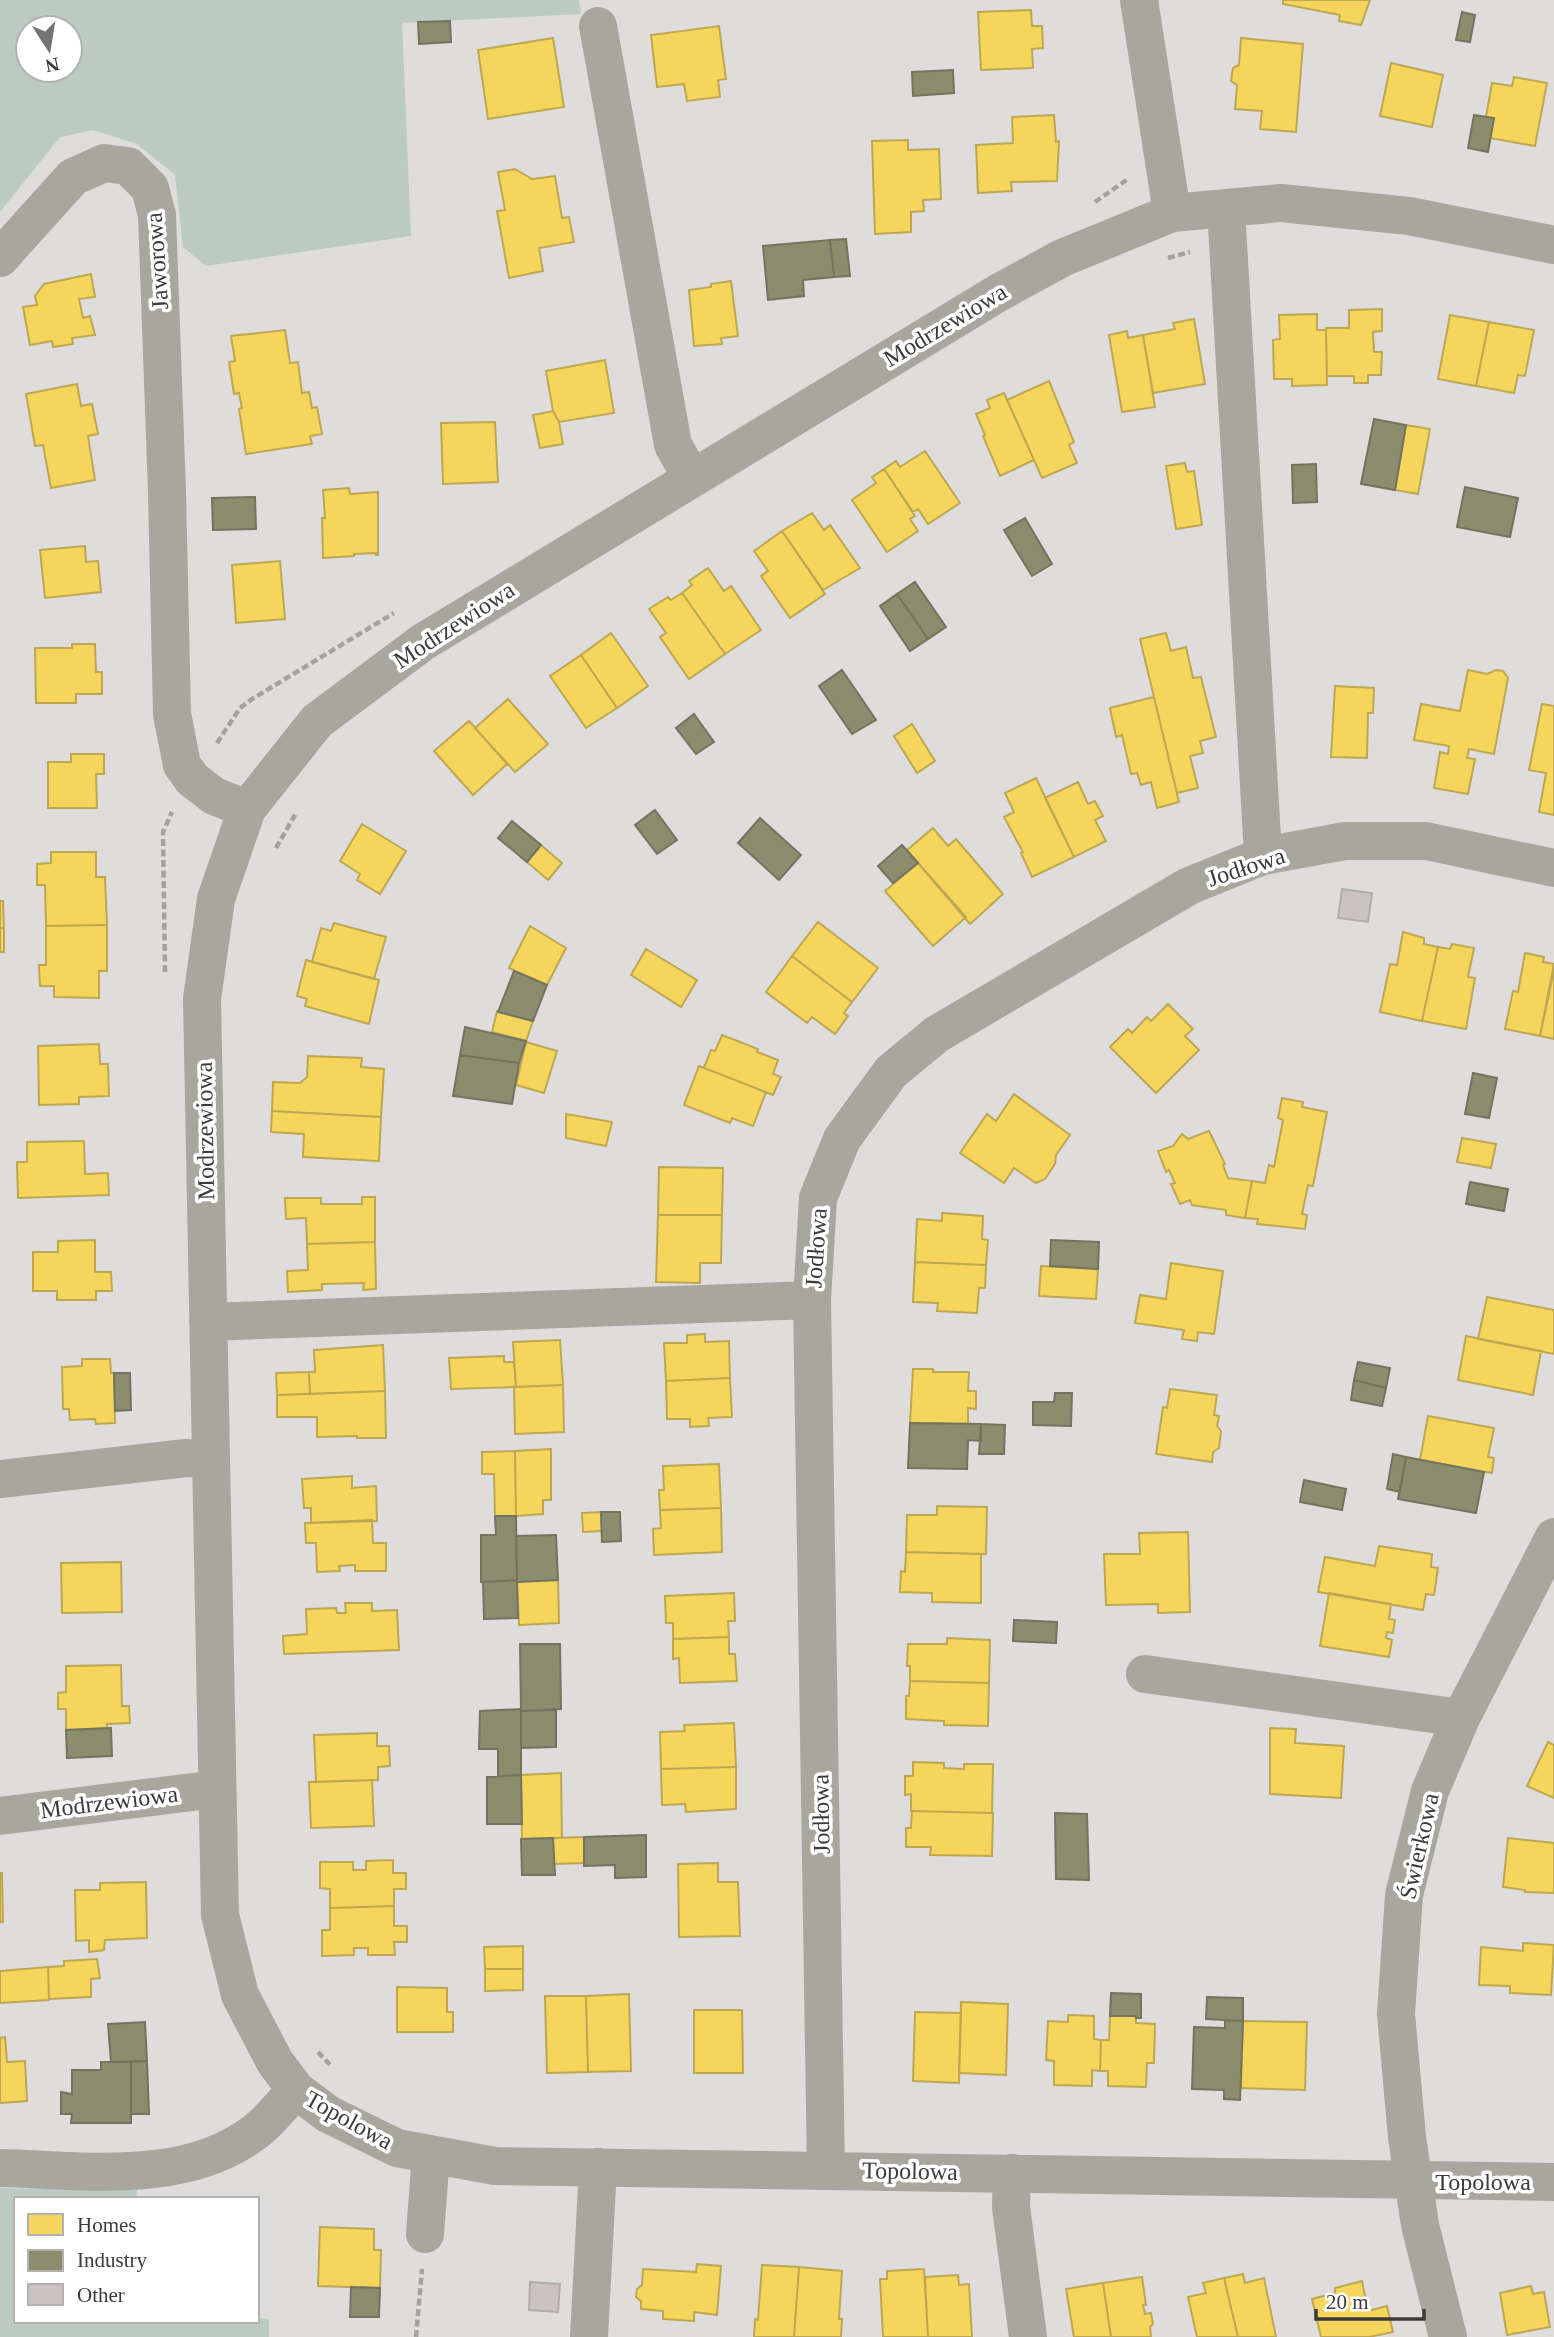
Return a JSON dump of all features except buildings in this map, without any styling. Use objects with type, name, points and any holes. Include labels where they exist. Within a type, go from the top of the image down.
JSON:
[{"type":"street","points":[[1139,0],[1172,213]]},
{"type":"street","points":[[598,26],[673,445],[692,478]]},
{"type":"street","name":"Jaworowa","points":[[0,258],[73,177],[104,163],[128,166],[150,188],[157,215],[172,714],[183,765],[192,779],[214,796],[247,809]]},
{"type":"street","name":"Modrzewiowa","points":[[296,2090],[275,2062],[240,1996],[220,1915],[202,999],[216,899],[247,809],[317,721],[412,650],[998,293],[1062,258],[1172,213],[1226,226],[1281,203],[1409,216],[1554,245]]},
{"type":"street","points":[[1226,226],[1263,856]]},
{"type":"street","name":"Jodłowa","points":[[826,2170],[812,1300],[818,1198],[842,1139],[891,1072],[937,1034],[1189,886],[1263,856],[1345,841],[1426,841],[1554,867]]},
{"type":"street","points":[[208,1322],[812,1300]]},
{"type":"street","points":[[0,1479],[186,1458],[211,1459]]},
{"type":"street","name":"Świerkowa","points":[[1413,2181],[1396,2014],[1404,1895],[1430,1791],[1461,1718],[1554,1537]]},
{"type":"street","points":[[1145,1674],[1461,1718]]},
{"type":"street","name":"Modrzewiowa","points":[[0,1816],[217,1789]]},
{"type":"street","name":"Topolowa","points":[[0,2168],[140,2171],[207,2160],[256,2132],[296,2090],[328,2114],[397,2148],[495,2166],[1554,2182]]},
{"type":"street","points":[[425,2234],[431,2154]]},
{"type":"street","points":[[589,2337],[598,2167]]},
{"type":"street","points":[[1012,2173],[1011,2207],[1028,2337]]},
{"type":"street","name":"Topolowa","points":[[1413,2181],[1420,2225],[1448,2337]]},
{"type":"path","points":[[1167,258],[1226,226]]},
{"type":"path","points":[[275,849],[300,806]]},
{"type":"path","points":[[311,2045],[334,2069]]},
{"type":"path","points":[[416,2337],[425,2234]]},
{"type":"shaded area","points":[[0,0],[579,0],[581,14],[402,23],[411,236],[206,266],[183,247],[175,175],[137,144],[93,130],[60,137],[0,212]]},
{"type":"shaded area","points":[[0,2188],[137,2190],[136,2197],[14,2197],[14,2323],[259,2323],[259,2318],[269,2319],[269,2337],[0,2337]]}]
